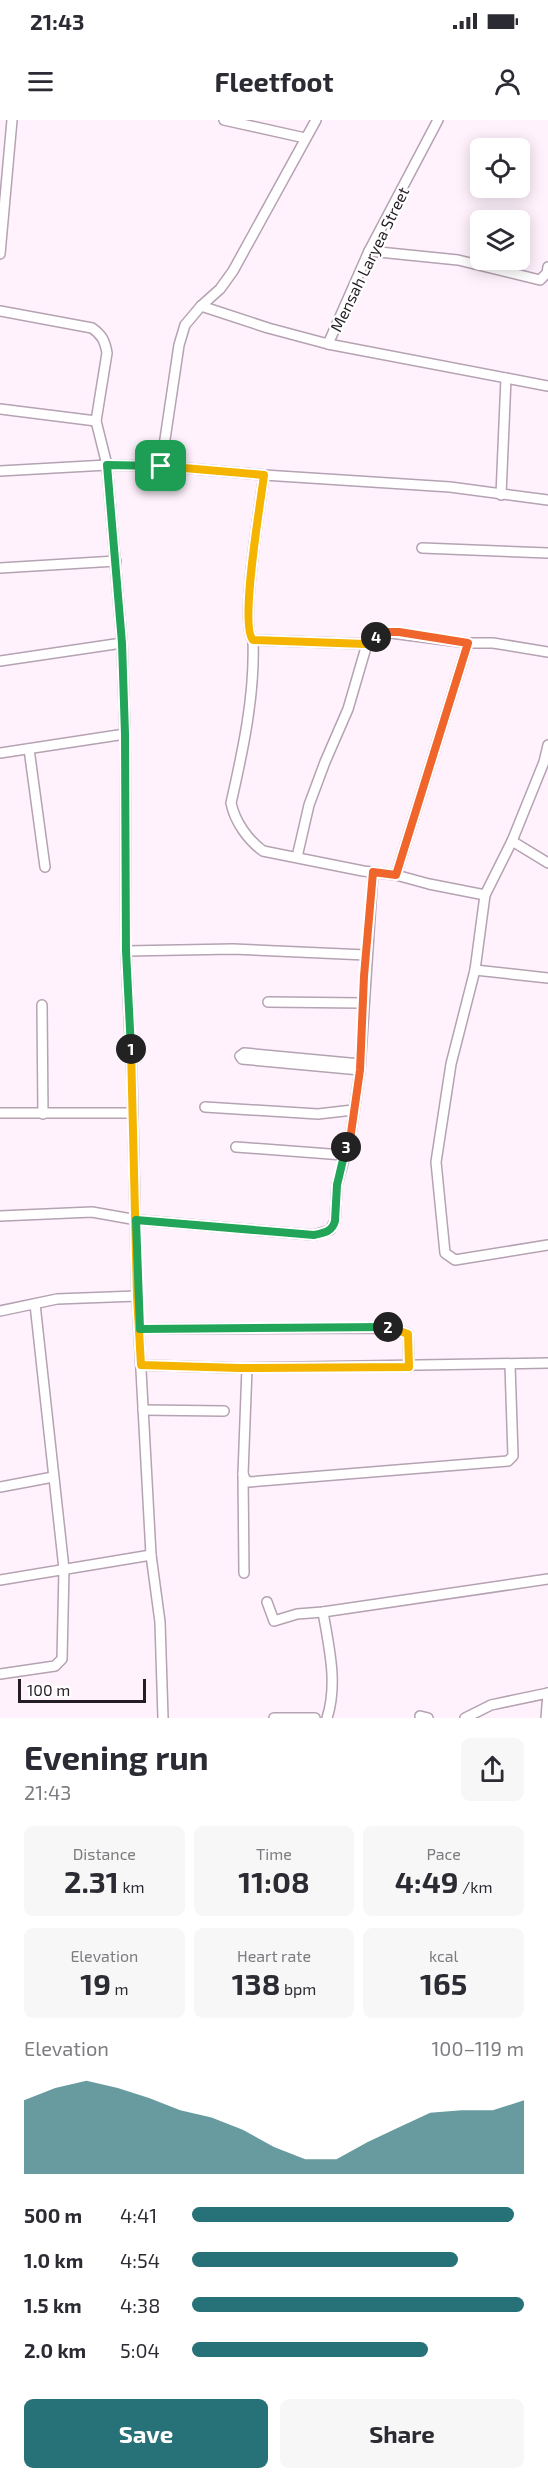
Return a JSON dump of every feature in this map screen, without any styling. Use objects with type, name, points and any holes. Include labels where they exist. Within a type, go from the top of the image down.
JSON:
[{"type":"street","points":[[0,254],[12,120]]},
{"type":"street","points":[[224,120],[304,138]]},
{"type":"street","points":[[161,466],[179,345],[185,325],[220,289],[233,271],[304,138],[316,120]]},
{"type":"street","name":"Mensah Laryea Street","points":[[201,306],[268,328],[328,344],[369,251],[438,120]]},
{"type":"street","points":[[369,251],[458,260],[544,281],[548,267]]},
{"type":"street","points":[[0,311],[92,328],[100,334],[106,344],[107,353],[96,422],[107,465],[122,643],[125,734],[126,951],[133,1113],[137,1296],[151,1555],[160,1622],[163,1718]]},
{"type":"street","points":[[328,344],[548,386]]},
{"type":"street","points":[[501,495],[506,378]]},
{"type":"street","points":[[0,409],[96,422]]},
{"type":"street","points":[[0,471],[107,465],[161,466],[450,487],[548,500]]},
{"type":"street","points":[[264,475],[249,593],[248,633],[253,640],[253,668],[245,744],[231,804],[233,813],[252,843],[263,851],[396,875],[485,895]]},
{"type":"street","points":[[422,548],[548,553]]},
{"type":"street","points":[[0,568],[116,561]]},
{"type":"street","points":[[253,640],[366,644],[383,632],[468,643],[493,643],[548,652]]},
{"type":"street","points":[[0,661],[122,643]]},
{"type":"street","points":[[396,875],[468,643]]},
{"type":"street","points":[[297,857],[309,805],[348,709],[366,644]]},
{"type":"street","points":[[0,753],[125,734]]},
{"type":"street","points":[[548,745],[546,763],[512,841],[485,895],[474,970],[451,1064],[436,1162],[445,1253],[455,1260],[548,1245]]},
{"type":"street","points":[[29,749],[45,867]]},
{"type":"street","points":[[512,841],[548,863]]},
{"type":"street","points":[[0,1216],[92,1212],[136,1220],[314,1235],[326,1233],[335,1221],[335,1194],[343,1155],[351,1133],[360,1067],[373,872]]},
{"type":"street","points":[[126,951],[234,949],[366,955]]},
{"type":"street","points":[[474,970],[548,978]]},
{"type":"street","points":[[268,1002],[363,1003]]},
{"type":"street","points":[[42,1005],[43,1114]]},
{"type":"street","points":[[286,1059],[360,1067]]},
{"type":"street","points":[[205,1107],[318,1114],[353,1110]]},
{"type":"street","points":[[0,1113],[133,1113]]},
{"type":"street","points":[[236,1147],[343,1155]]},
{"type":"street","points":[[0,1311],[57,1299],[137,1296]]},
{"type":"street","points":[[0,1674],[55,1666],[62,1659],[64,1569],[35,1304]]},
{"type":"street","points":[[140,1329],[391,1328],[408,1334],[409,1367]]},
{"type":"street","points":[[141,1365],[247,1368],[548,1364]]},
{"type":"street","points":[[243,1474],[249,1482],[508,1461],[513,1456],[510,1365]]},
{"type":"street","points":[[244,1573],[243,1474],[247,1368]]},
{"type":"street","points":[[143,1410],[224,1411]]},
{"type":"street","points":[[0,1487],[53,1476]]},
{"type":"street","points":[[0,1580],[151,1555]]},
{"type":"street","points":[[267,1602],[274,1621],[297,1614],[548,1581]]},
{"type":"street","points":[[323,1612],[333,1668],[334,1698],[327,1718]]},
{"type":"street","points":[[465,1718],[491,1705],[548,1693],[546,1718]]},
{"type":"street","points":[[274,1718],[315,1718]]},
{"type":"route","points":[[107,465],[161,466],[264,475],[249,593],[248,633],[253,640],[366,644],[373,641],[380,633],[399,632],[468,643],[396,875],[373,872],[364,976],[360,1070],[351,1133],[343,1155],[335,1194],[336,1213],[333,1226],[326,1233],[314,1235],[136,1220],[140,1329],[396,1328],[408,1334],[409,1367],[239,1368],[141,1365],[137,1296],[135,1146],[126,951],[125,734],[122,643],[107,465]]}]
